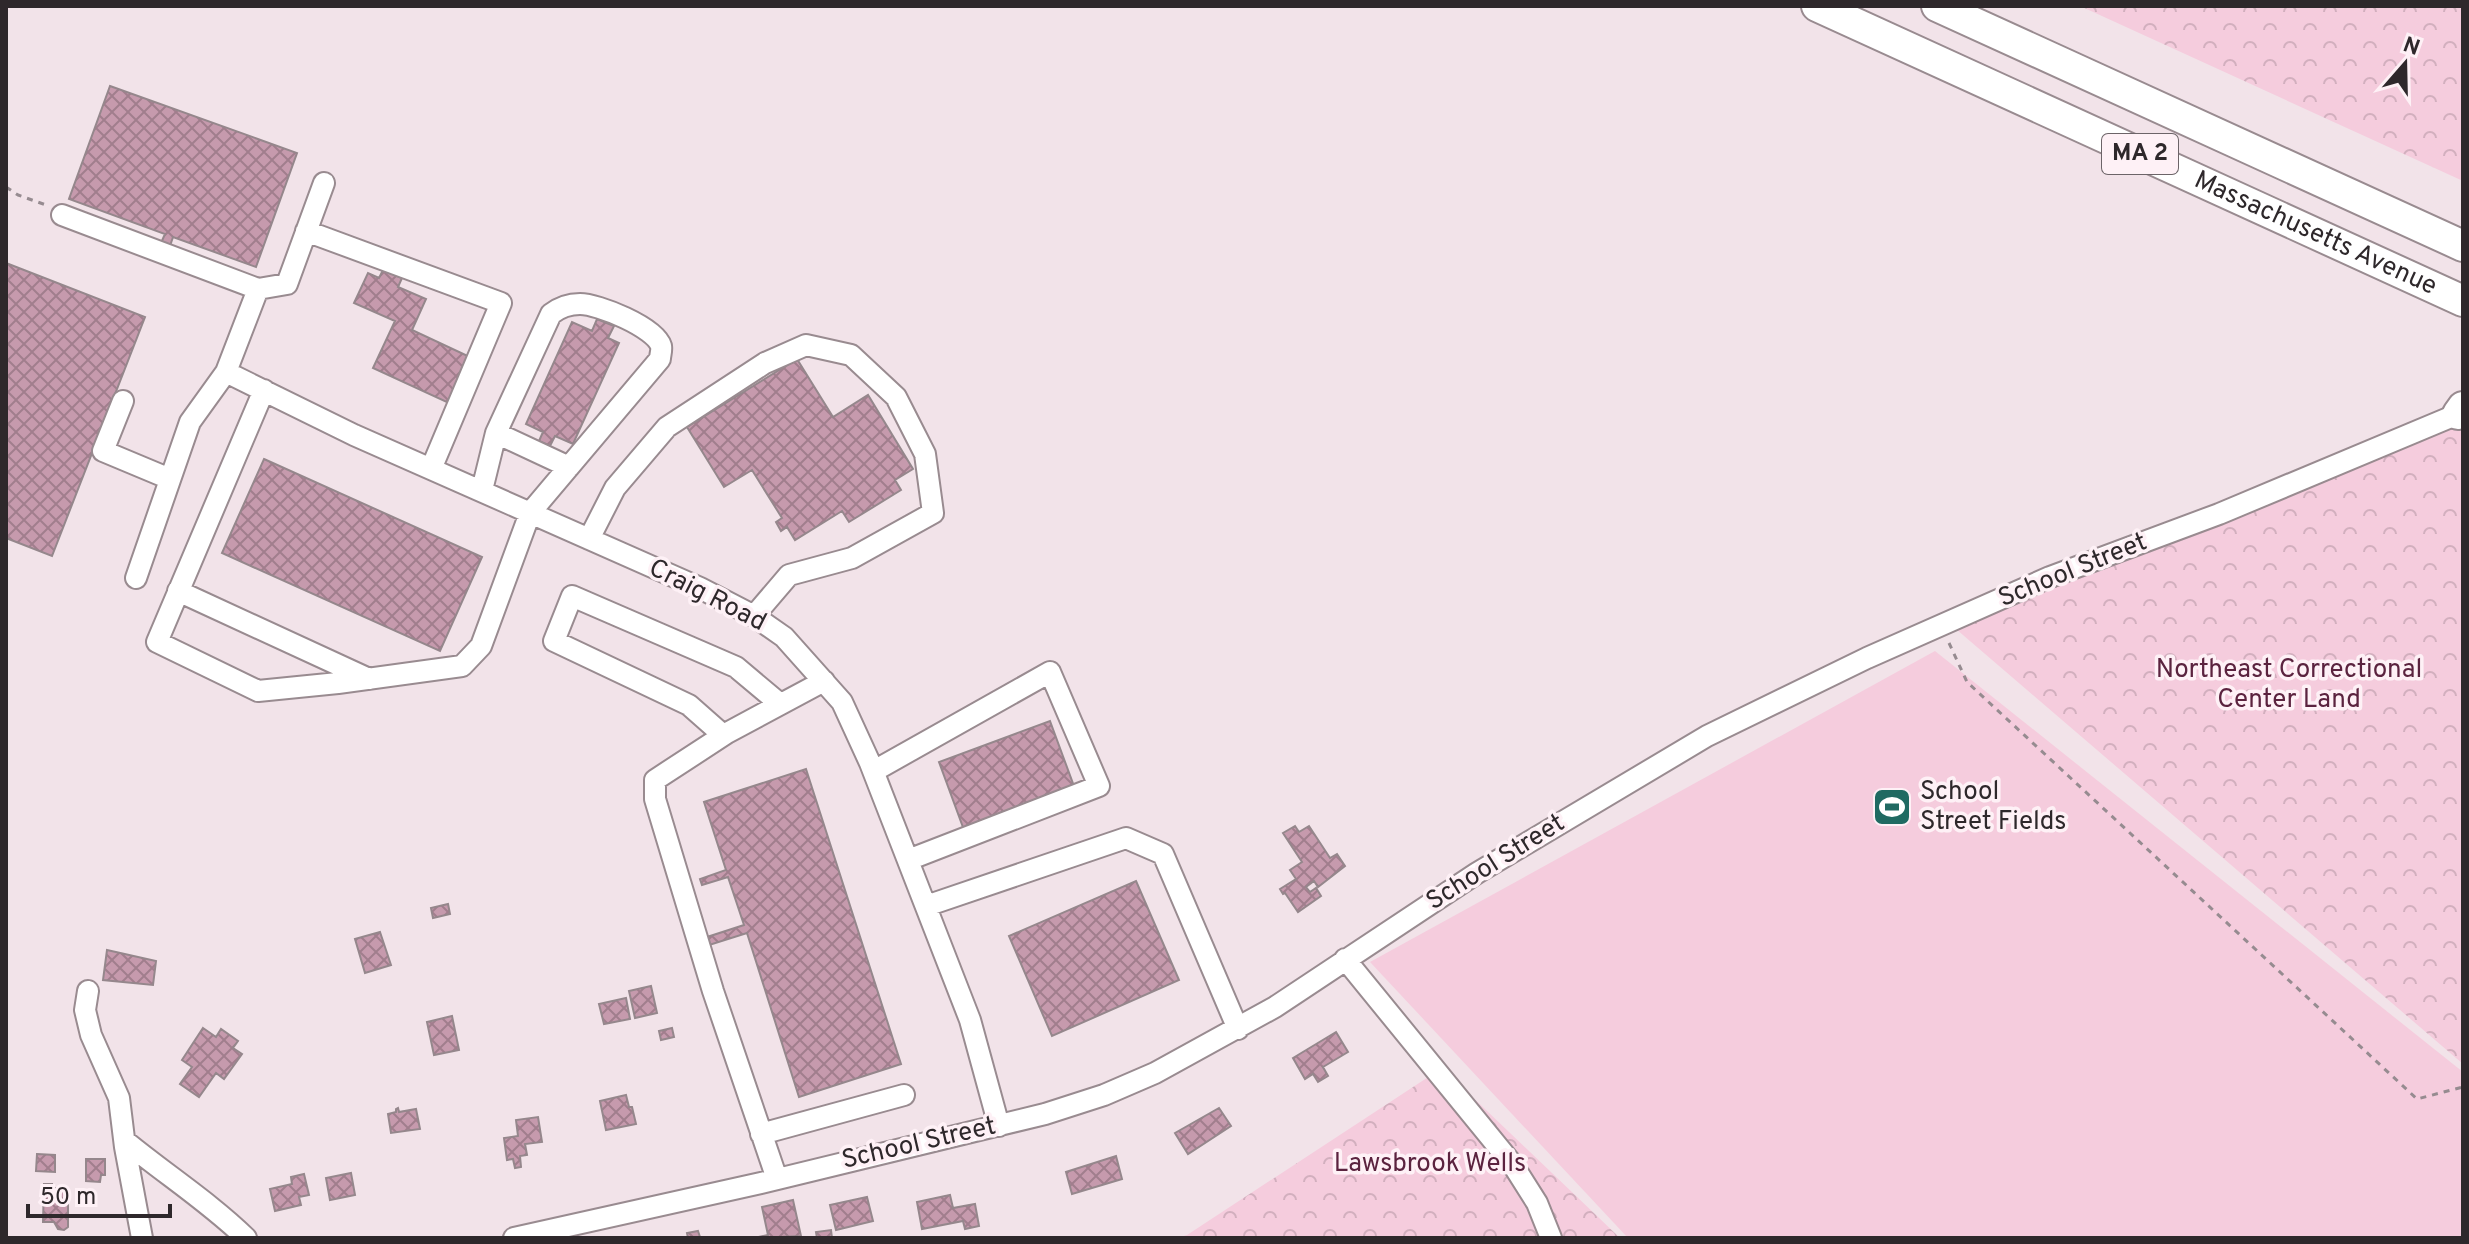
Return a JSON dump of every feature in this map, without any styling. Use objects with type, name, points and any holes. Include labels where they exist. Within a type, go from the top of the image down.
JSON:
[{"type":"highway","name":"Massachusetts Avenue","points":[[1817,6],[2460,302]]},
{"type":"highway","name":"Massachusetts Avenue","points":[[1937,6],[2463,246]]},
{"type":"street","points":[[62,215],[258,289],[287,284],[324,183]]},
{"type":"street","points":[[306,231],[501,303],[431,469]]},
{"type":"street","points":[[136,578],[190,422],[226,372],[258,289]]},
{"type":"street","points":[[264,390],[157,642],[258,691],[462,666],[481,646],[530,513],[660,359],[661,346],[654,335],[596,305],[561,306],[551,314],[496,433],[482,490]]},
{"type":"street","points":[[589,539],[615,488],[667,427],[765,363],[806,345],[851,355],[896,397],[925,454],[933,513],[852,558],[789,575],[754,616]]},
{"type":"street","name":"Craig Road","points":[[226,372],[354,435],[700,588],[754,616],[784,637],[842,702],[874,771],[970,1020],[999,1126]]},
{"type":"street","points":[[123,401],[103,451],[170,479]]},
{"type":"street","name":"School Street","points":[[514,1238],[999,1126],[1104,1095],[1155,1073],[1238,1029],[1547,830],[1707,736],[1867,658],[2050,577],[2219,514],[2461,411]]},
{"type":"street","points":[[496,433],[569,467]]},
{"type":"street","points":[[178,591],[369,679]]},
{"type":"street","points":[[723,735],[689,705],[554,641],[572,596],[736,667],[780,704]]},
{"type":"street","points":[[874,771],[1050,672],[1099,786],[908,860]]},
{"type":"street","points":[[777,1179],[713,991],[655,799],[655,780],[723,735],[824,681]]},
{"type":"street","points":[[926,906],[1126,838],[1163,854],[1238,1029]]},
{"type":"street","points":[[1345,959],[1513,1165],[1537,1203],[1551,1238]]},
{"type":"street","points":[[88,991],[85,1010],[91,1035],[119,1098],[142,1238]]},
{"type":"street","points":[[761,1134],[904,1095]]},
{"type":"street","points":[[125,1141],[175,1182],[216,1209],[246,1238]]},
{"type":"path","points":[[6,187],[18,195],[55,208],[62,215]]},
{"type":"path","points":[[1941,627],[1967,682],[2417,1099],[2463,1087]]},
{"type":"green space","points":[[2080,6],[2463,6],[2463,181]]},
{"type":"green space","name":"Northeast Correctional Center Land","points":[[2463,421],[2463,1064],[1949,623],[2241,516]]},
{"type":"green space","name":"School Street Fields","points":[[1935,651],[2463,1072],[2463,1238],[1628,1238],[1370,962]]},
{"type":"green space","name":"Lawsbrook Wells","points":[[1442,1068],[1620,1238],[1177,1238],[1187,1235]]},
{"type":"building","points":[[110,86],[297,153],[256,267],[173,237],[170,246],[161,243],[165,234],[69,199]]},
{"type":"building","points":[[6,263],[145,317],[52,556],[6,538]]},
{"type":"building","points":[[383,270],[402,278],[398,287],[426,299],[412,330],[472,358],[451,404],[373,368],[395,321],[354,303],[368,273],[379,278]]},
{"type":"building","points":[[597,319],[614,326],[608,338],[619,343],[573,444],[555,436],[550,446],[539,441],[543,432],[526,424],[572,322],[592,331]]},
{"type":"building","points":[[797,359],[833,417],[868,395],[913,469],[895,480],[901,490],[849,522],[842,511],[795,540],[787,527],[781,531],[776,522],[782,518],[752,470],[724,487],[687,427]]},
{"type":"building","points":[[264,459],[482,557],[440,651],[222,553]]},
{"type":"building","points":[[1050,721],[1075,789],[964,830],[939,762]]},
{"type":"building","points":[[806,769],[901,1064],[799,1097],[747,933],[706,946],[704,938],[744,925],[728,877],[702,885],[700,879],[726,870],[704,802]]},
{"type":"building","points":[[1295,826],[1299,832],[1309,826],[1330,858],[1337,854],[1345,866],[1318,887],[1314,881],[1306,887],[1310,892],[1316,888],[1321,896],[1298,912],[1280,889],[1296,879],[1290,870],[1302,862],[1283,833]]},
{"type":"building","points":[[1136,881],[1179,980],[1052,1036],[1009,936]]},
{"type":"building","points":[[448,904],[450,914],[433,918],[431,908]]},
{"type":"building","points":[[380,932],[391,965],[365,973],[355,939]]},
{"type":"building","points":[[107,950],[156,961],[153,985],[103,980]]},
{"type":"building","points":[[651,986],[657,1013],[635,1018],[629,991]]},
{"type":"building","points":[[626,998],[630,1019],[604,1024],[599,1004]]},
{"type":"building","points":[[452,1016],[459,1050],[434,1055],[427,1022]]},
{"type":"building","points":[[203,1028],[216,1037],[221,1029],[238,1041],[233,1048],[242,1054],[224,1079],[216,1073],[199,1097],[180,1084],[192,1067],[182,1060]]},
{"type":"building","points":[[672,1028],[674,1037],[661,1040],[659,1031]]},
{"type":"building","points":[[1336,1032],[1348,1052],[1323,1067],[1328,1076],[1318,1082],[1313,1074],[1305,1079],[1293,1058]]},
{"type":"building","points":[[626,1095],[636,1124],[606,1130],[600,1101]]},
{"type":"building","points":[[398,1108],[399,1112],[416,1109],[420,1129],[391,1133],[388,1114],[396,1112]]},
{"type":"building","points":[[1219,1108],[1231,1126],[1188,1154],[1175,1133]]},
{"type":"building","points":[[538,1117],[542,1142],[525,1144],[527,1155],[520,1156],[521,1167],[515,1168],[513,1159],[507,1160],[504,1138],[518,1136],[516,1120]]},
{"type":"building","points":[[37,1154],[55,1155],[55,1172],[36,1171]]},
{"type":"building","points":[[1116,1156],[1122,1179],[1072,1194],[1066,1172]]},
{"type":"building","points":[[86,1159],[105,1159],[105,1175],[101,1175],[100,1182],[86,1181]]},
{"type":"building","points":[[351,1173],[355,1195],[330,1200],[326,1178]]},
{"type":"building","points":[[304,1174],[309,1195],[299,1197],[301,1205],[275,1211],[270,1189],[292,1184],[291,1177]]},
{"type":"building","points":[[44,1184],[52,1184],[52,1188],[68,1188],[68,1227],[64,1230],[58,1229],[54,1222],[43,1222]]},
{"type":"building","points":[[950,1195],[953,1208],[975,1204],[979,1226],[965,1229],[963,1221],[922,1229],[917,1202]]},
{"type":"building","points":[[867,1197],[873,1221],[836,1230],[830,1205]]},
{"type":"building","points":[[793,1200],[801,1236],[754,1238],[768,1235],[762,1207]]},
{"type":"building","points":[[831,1230],[832,1238],[817,1238],[816,1232]]},
{"type":"building","points":[[698,1231],[703,1238],[688,1238],[687,1233]]},
{"type":"place","name":"School Street Fields","points":[[1892,807]]}]
